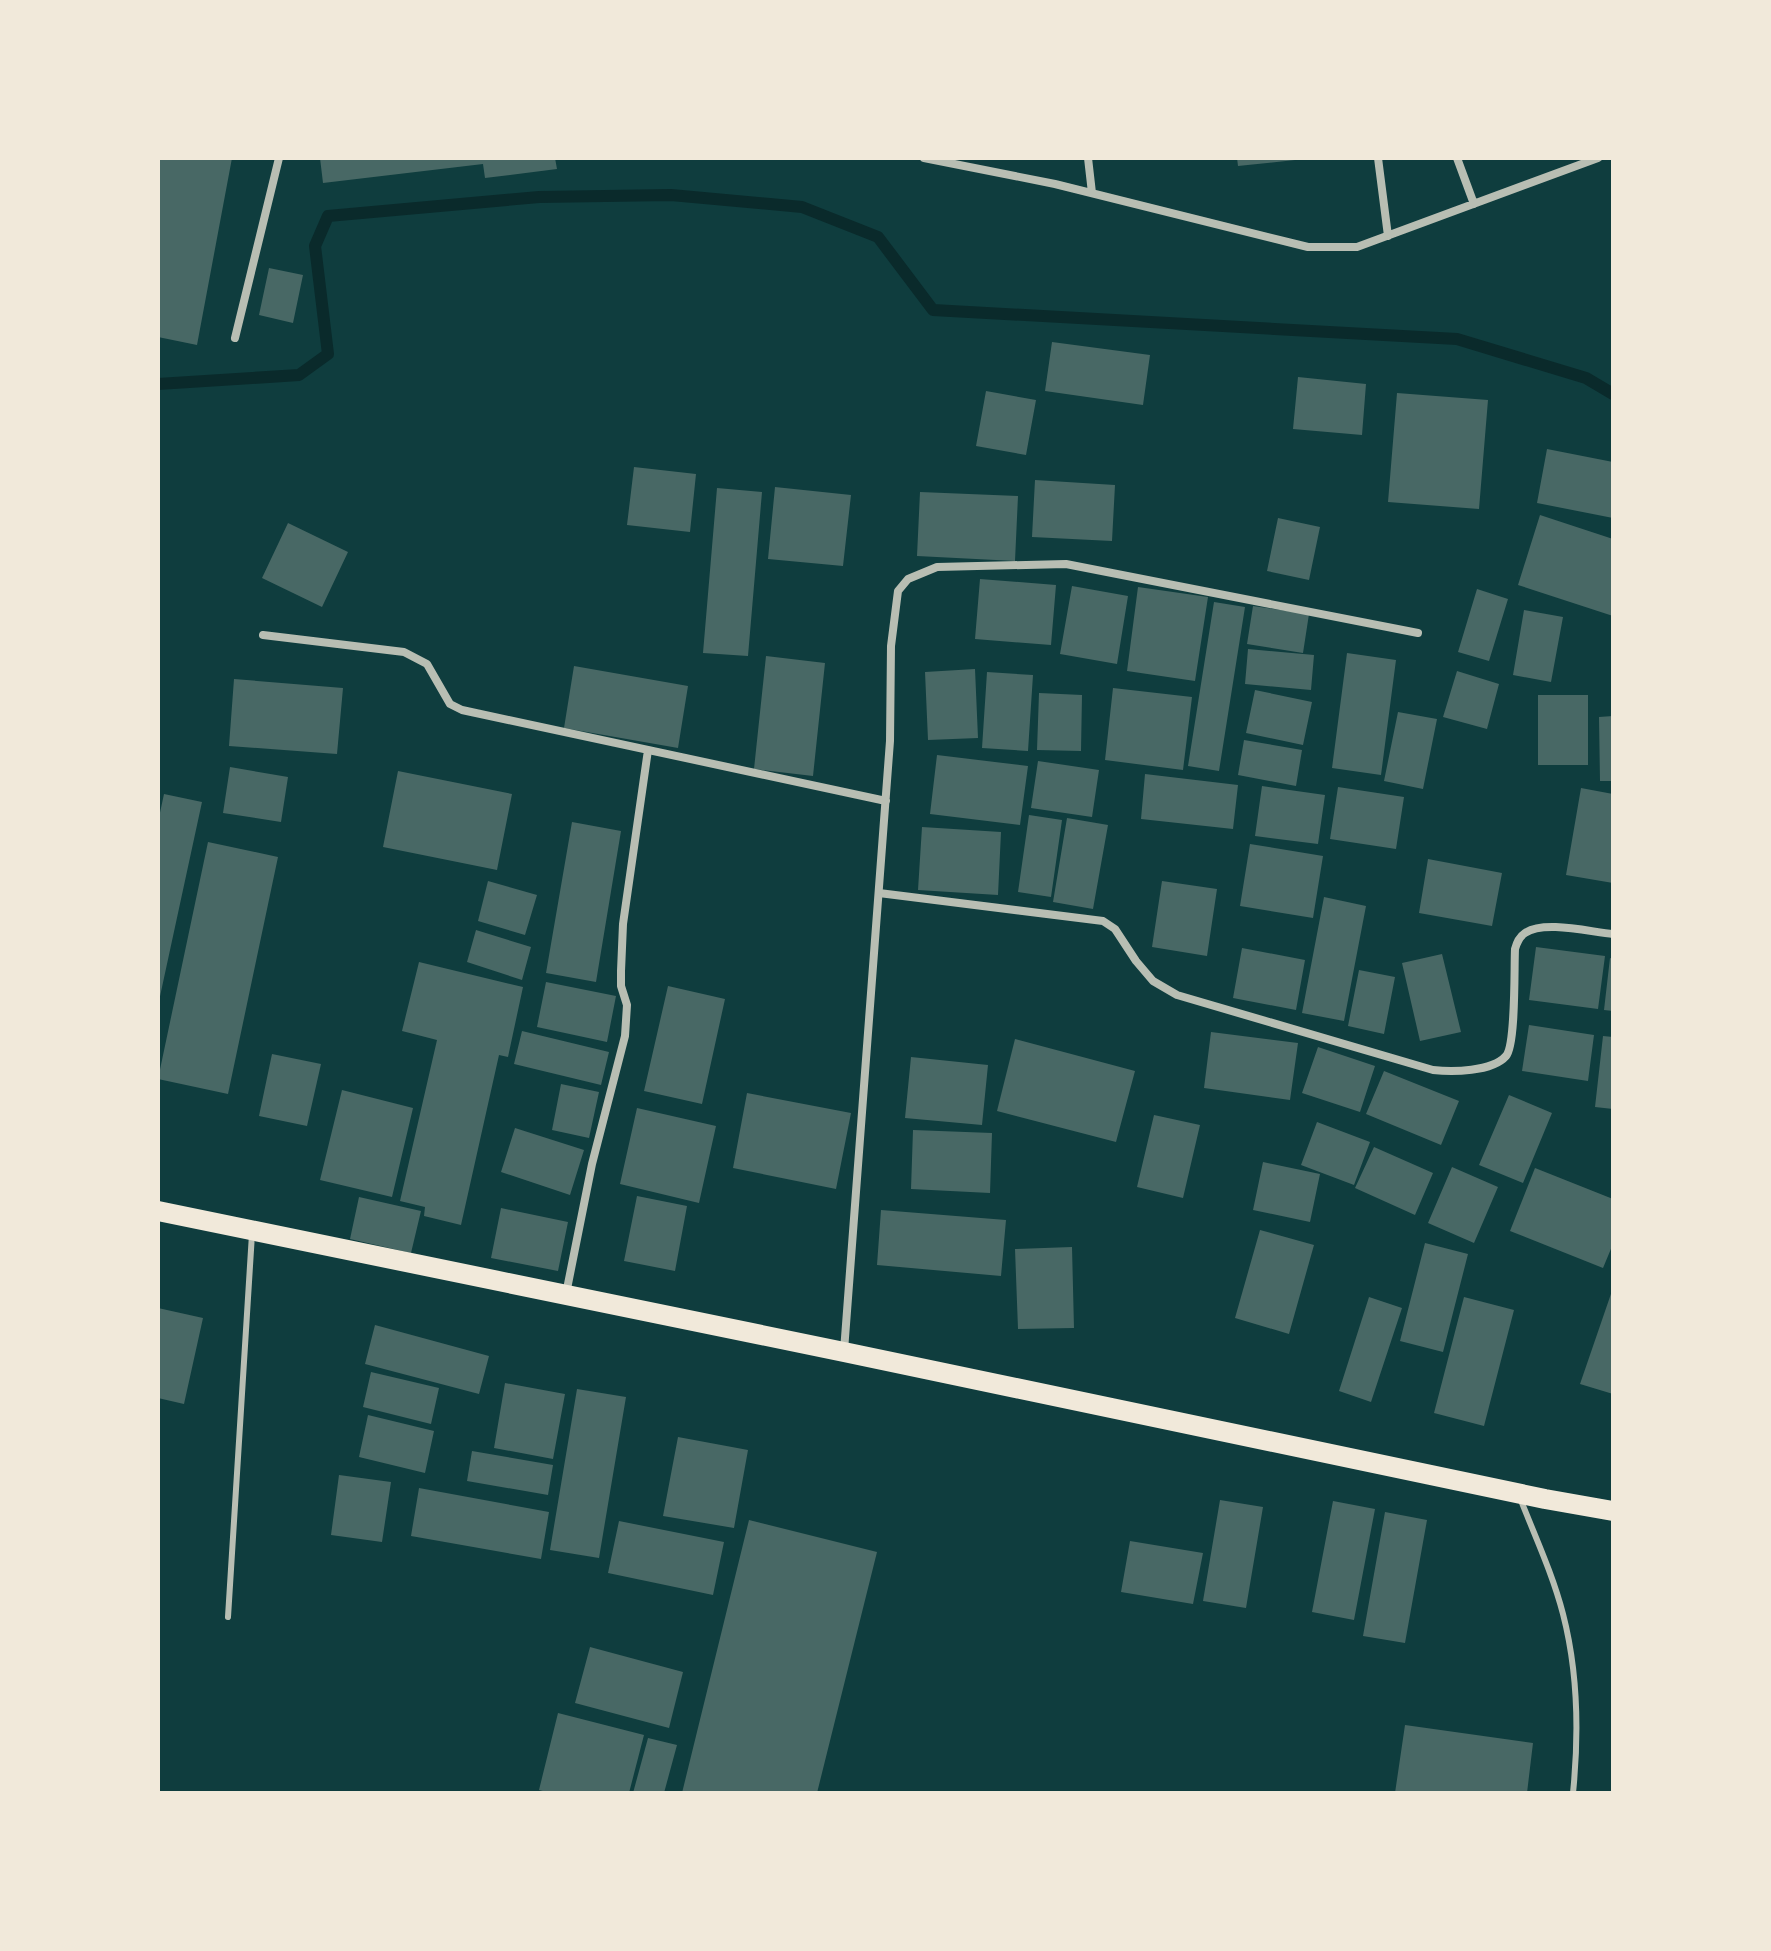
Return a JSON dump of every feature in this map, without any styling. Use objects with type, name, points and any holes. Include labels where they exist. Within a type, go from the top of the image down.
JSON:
[{"type":"main road","points":[[158,1211],[1613,1511]]},
{"type":"street","points":[[235,338],[279,158]]},
{"type":"street","points":[[924,158],[1055,184],[1308,247],[1357,247],[1598,158]]},
{"type":"street","points":[[1088,158],[1092,193]]},
{"type":"street","points":[[1378,158],[1388,236]]},
{"type":"street","points":[[1457,158],[1474,204]]},
{"type":"street","points":[[844,1352],[890,741],[891,646],[898,591],[908,579],[937,567],[1066,564],[1418,633]]},
{"type":"street","points":[[263,635],[404,652],[427,664],[450,704],[462,710],[886,801]]},
{"type":"street","points":[[566,1295],[592,1164],[625,1036],[627,1005],[621,986],[623,924],[648,750]]},
{"type":"street","points":[[879,893],[1103,921],[1115,929],[1153,981],[1177,995],[1433,1070],[1455,1072],[1492,1064],[1508,1054],[1512,1031],[1515,949],[1518,939],[1526,932],[1553,927],[1613,934]]},
{"type":"lane","points":[[228,1617],[252,1231]]},
{"type":"lane","points":[[1518,1493],[1562,1612],[1572,1659],[1577,1754],[1573,1793]]},
{"type":"building","points":[[160,158],[232,158],[197,345],[158,337]]},
{"type":"building","points":[[320,158],[555,158],[557,169],[485,178],[483,164],[323,183]]},
{"type":"building","points":[[1237,158],[1295,158],[1295,160],[1238,166]]},
{"type":"building","points":[[269,268],[303,275],[293,323],[259,315]]},
{"type":"building","points":[[1052,342],[1150,355],[1143,405],[1045,391]]},
{"type":"building","points":[[1298,377],[1366,384],[1362,435],[1293,429]]},
{"type":"building","points":[[986,391],[1036,400],[1026,455],[976,446]]},
{"type":"building","points":[[1397,393],[1488,400],[1479,509],[1388,502]]},
{"type":"building","points":[[1547,449],[1613,462],[1613,518],[1537,503]]},
{"type":"building","points":[[634,467],[696,474],[690,532],[627,525]]},
{"type":"building","points":[[1035,480],[1115,485],[1112,541],[1032,537]]},
{"type":"building","points":[[775,487],[851,495],[843,566],[768,559]]},
{"type":"building","points":[[717,488],[762,492],[748,656],[703,653]]},
{"type":"building","points":[[920,492],[1018,496],[1015,561],[917,556]]},
{"type":"building","points":[[1540,515],[1613,539],[1613,616],[1518,585]]},
{"type":"building","points":[[1278,518],[1320,527],[1309,580],[1267,571]]},
{"type":"building","points":[[288,523],[348,552],[322,607],[262,578]]},
{"type":"building","points":[[980,579],[1056,585],[1051,645],[975,639]]},
{"type":"building","points":[[1072,586],[1128,596],[1117,664],[1060,654]]},
{"type":"building","points":[[1138,587],[1208,597],[1195,681],[1127,671]]},
{"type":"building","points":[[1477,589],[1508,599],[1489,661],[1458,652]]},
{"type":"building","points":[[1214,602],[1245,607],[1219,771],[1188,766]]},
{"type":"building","points":[[1253,606],[1309,614],[1303,653],[1247,644]]},
{"type":"building","points":[[1524,610],[1563,617],[1551,682],[1513,675]]},
{"type":"building","points":[[1248,649],[1314,655],[1311,690],[1245,684]]},
{"type":"building","points":[[1347,653],[1396,660],[1381,775],[1332,768]]},
{"type":"building","points":[[766,656],[825,663],[813,776],[754,769]]},
{"type":"building","points":[[574,666],[688,686],[678,748],[564,728]]},
{"type":"building","points":[[975,669],[978,738],[928,740],[925,672]]},
{"type":"building","points":[[1457,671],[1499,684],[1487,729],[1443,717]]},
{"type":"building","points":[[987,672],[1033,675],[1028,751],[982,748]]},
{"type":"building","points":[[234,679],[343,688],[337,754],[229,746]]},
{"type":"building","points":[[1113,688],[1192,697],[1183,770],[1105,760]]},
{"type":"building","points":[[1255,690],[1312,702],[1303,745],[1246,733]]},
{"type":"building","points":[[1039,693],[1082,695],[1081,751],[1037,750]]},
{"type":"building","points":[[1538,695],[1588,695],[1588,765],[1538,765]]},
{"type":"building","points":[[1398,712],[1437,719],[1423,789],[1384,781]]},
{"type":"building","points":[[1613,716],[1613,781],[1600,781],[1599,717]]},
{"type":"building","points":[[1244,740],[1302,750],[1296,786],[1238,775]]},
{"type":"building","points":[[937,755],[1028,766],[1020,825],[930,814]]},
{"type":"building","points":[[1038,761],[1099,770],[1092,817],[1031,808]]},
{"type":"building","points":[[230,767],[288,777],[281,822],[223,813]]},
{"type":"building","points":[[398,771],[512,794],[497,870],[383,847]]},
{"type":"building","points":[[1145,774],[1238,785],[1233,829],[1141,819]]},
{"type":"building","points":[[1262,786],[1325,795],[1318,844],[1255,836]]},
{"type":"building","points":[[1338,787],[1404,797],[1396,849],[1330,839]]},
{"type":"building","points":[[1581,788],[1613,794],[1613,883],[1566,875]]},
{"type":"building","points":[[164,794],[202,802],[159,1001],[158,822]]},
{"type":"building","points":[[1029,815],[1062,820],[1051,897],[1018,892]]},
{"type":"building","points":[[1067,818],[1108,825],[1093,909],[1053,902]]},
{"type":"building","points":[[572,822],[621,831],[596,982],[546,973]]},
{"type":"building","points":[[922,827],[1001,832],[998,895],[918,890]]},
{"type":"building","points":[[208,842],[278,857],[228,1094],[158,1079]]},
{"type":"building","points":[[1250,844],[1323,856],[1313,918],[1240,906]]},
{"type":"building","points":[[1428,859],[1502,873],[1492,926],[1419,913]]},
{"type":"building","points":[[488,881],[537,895],[525,935],[478,921]]},
{"type":"building","points":[[1162,881],[1217,889],[1207,956],[1152,947]]},
{"type":"building","points":[[1324,897],[1366,906],[1344,1021],[1302,1013]]},
{"type":"building","points":[[476,930],[531,947],[522,980],[467,962]]},
{"type":"building","points":[[1536,947],[1605,956],[1598,1009],[1529,1000]]},
{"type":"building","points":[[1242,948],[1305,960],[1296,1010],[1233,998]]},
{"type":"building","points":[[1442,954],[1461,1032],[1420,1041],[1402,963]]},
{"type":"building","points":[[1610,958],[1613,959],[1613,1011],[1604,1010]]},
{"type":"building","points":[[419,962],[523,987],[508,1057],[499,1055],[461,1225],[424,1216],[425,1207],[400,1201],[437,1040],[402,1031]]},
{"type":"building","points":[[1359,970],[1395,977],[1384,1034],[1348,1026]]},
{"type":"building","points":[[546,982],[616,996],[607,1042],[537,1027]]},
{"type":"building","points":[[668,986],[725,999],[702,1104],[644,1091]]},
{"type":"building","points":[[1529,1025],[1594,1035],[1588,1081],[1522,1071]]},
{"type":"building","points":[[522,1031],[609,1052],[601,1085],[514,1064]]},
{"type":"building","points":[[1211,1032],[1298,1043],[1290,1100],[1204,1088]]},
{"type":"building","points":[[1603,1036],[1613,1037],[1613,1109],[1595,1107]]},
{"type":"building","points":[[1015,1039],[1135,1071],[1116,1142],[997,1111]]},
{"type":"building","points":[[1318,1047],[1375,1066],[1360,1112],[1302,1093]]},
{"type":"building","points":[[272,1054],[321,1064],[307,1126],[259,1116]]},
{"type":"building","points":[[911,1057],[988,1065],[982,1125],[905,1118]]},
{"type":"building","points":[[1384,1071],[1459,1101],[1441,1145],[1366,1114]]},
{"type":"building","points":[[561,1084],[599,1092],[589,1138],[552,1130]]},
{"type":"building","points":[[342,1090],[413,1108],[392,1197],[320,1180]]},
{"type":"building","points":[[747,1093],[851,1113],[836,1189],[733,1168]]},
{"type":"building","points":[[1509,1095],[1552,1113],[1523,1183],[1479,1165]]},
{"type":"building","points":[[637,1108],[716,1126],[699,1203],[620,1184]]},
{"type":"building","points":[[1154,1115],[1200,1125],[1183,1198],[1137,1187]]},
{"type":"building","points":[[1317,1122],[1370,1142],[1354,1185],[1301,1165]]},
{"type":"building","points":[[515,1128],[584,1150],[570,1195],[501,1172]]},
{"type":"building","points":[[913,1130],[992,1133],[990,1193],[911,1189]]},
{"type":"building","points":[[1374,1147],[1433,1173],[1415,1215],[1355,1188]]},
{"type":"building","points":[[1263,1162],[1320,1174],[1310,1222],[1253,1210]]},
{"type":"building","points":[[1452,1167],[1498,1187],[1474,1243],[1428,1223]]},
{"type":"building","points":[[1535,1168],[1613,1199],[1613,1244],[1603,1268],[1510,1231]]},
{"type":"building","points":[[637,1196],[687,1206],[675,1271],[624,1261]]},
{"type":"building","points":[[359,1197],[421,1211],[411,1253],[350,1239]]},
{"type":"building","points":[[501,1208],[568,1222],[558,1271],[491,1258]]},
{"type":"building","points":[[881,1210],[1006,1220],[1001,1276],[877,1265]]},
{"type":"building","points":[[1260,1230],[1314,1245],[1289,1334],[1235,1318]]},
{"type":"building","points":[[1425,1243],[1468,1254],[1443,1352],[1400,1341]]},
{"type":"building","points":[[1072,1247],[1074,1328],[1018,1329],[1015,1249]]},
{"type":"building","points":[[1613,1288],[1613,1394],[1580,1384]]},
{"type":"building","points":[[1369,1297],[1402,1308],[1371,1402],[1339,1391]]},
{"type":"building","points":[[1464,1297],[1514,1310],[1484,1426],[1434,1413]]},
{"type":"building","points":[[158,1308],[203,1318],[184,1404],[158,1398]]},
{"type":"building","points":[[375,1325],[489,1356],[479,1394],[365,1364]]},
{"type":"building","points":[[371,1372],[439,1388],[431,1424],[363,1407]]},
{"type":"building","points":[[505,1383],[565,1394],[553,1459],[494,1448]]},
{"type":"building","points":[[577,1389],[626,1397],[599,1558],[550,1550]]},
{"type":"building","points":[[368,1415],[434,1431],[425,1473],[359,1457]]},
{"type":"building","points":[[678,1437],[748,1450],[734,1528],[663,1516]]},
{"type":"building","points":[[472,1451],[553,1465],[548,1495],[467,1481]]},
{"type":"building","points":[[339,1475],[391,1482],[382,1542],[331,1535]]},
{"type":"building","points":[[419,1488],[549,1512],[541,1559],[411,1536]]},
{"type":"building","points":[[1220,1500],[1263,1507],[1246,1608],[1203,1601]]},
{"type":"building","points":[[1333,1501],[1375,1509],[1354,1620],[1312,1612]]},
{"type":"building","points":[[1385,1512],[1427,1520],[1405,1643],[1363,1636]]},
{"type":"building","points":[[749,1520],[877,1552],[817,1793],[682,1793]]},
{"type":"building","points":[[619,1521],[724,1542],[713,1595],[608,1573]]},
{"type":"building","points":[[1130,1541],[1203,1553],[1193,1604],[1121,1592]]},
{"type":"building","points":[[590,1647],[683,1672],[669,1728],[575,1703]]},
{"type":"building","points":[[558,1713],[644,1735],[629,1793],[550,1793],[539,1790]]},
{"type":"building","points":[[1405,1725],[1533,1743],[1527,1793],[1395,1793]]},
{"type":"building","points":[[648,1738],[677,1745],[664,1793],[633,1793]]},
{"type":"waterway","points":[[158,384],[299,375],[328,354],[315,246],[328,216],[539,197],[671,195],[802,207],[878,237],[933,310],[1457,339],[1586,378],[1613,394]]}]
